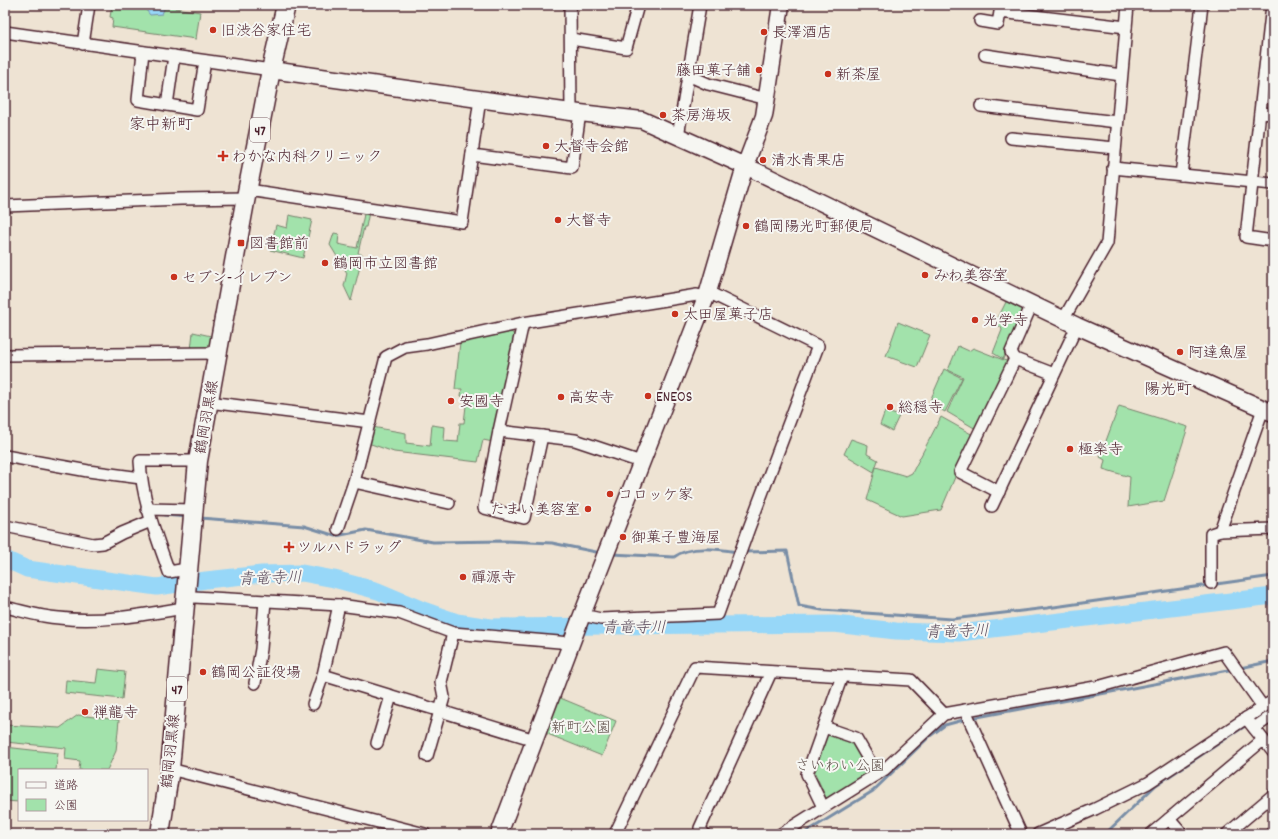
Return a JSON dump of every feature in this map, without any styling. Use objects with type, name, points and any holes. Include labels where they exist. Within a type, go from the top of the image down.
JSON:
[{"type":"main road","name":"鶴岡羽黒線","points":[[160,834],[170,769],[188,603],[188,565],[198,461],[247,194],[271,70],[286,5]]},
{"type":"street","points":[[83,44],[89,5]]},
{"type":"street","points":[[472,155],[572,168],[576,112],[570,5]]},
{"type":"street","points":[[571,39],[626,48],[638,5]]},
{"type":"street","points":[[678,136],[700,5]]},
{"type":"street","points":[[499,834],[641,462],[707,295],[745,166],[760,127],[767,99],[781,5]]},
{"type":"street","points":[[992,506],[1054,374],[1070,323],[1106,243],[1128,5]]},
{"type":"street","points":[[1180,175],[1202,5]]},
{"type":"street","points":[[1272,5],[1270,51],[1260,113],[1246,237],[1273,241]]},
{"type":"street","points":[[980,21],[998,24],[1000,12],[1126,27]]},
{"type":"street","points":[[5,32],[480,99],[642,120],[745,166],[1070,323],[1268,411],[1220,531]]},
{"type":"street","points":[[143,52],[138,100],[197,110],[205,61]]},
{"type":"street","points":[[985,55],[1121,75]]},
{"type":"street","points":[[167,105],[174,56]]},
{"type":"street","points":[[688,75],[708,84],[767,99]]},
{"type":"street","points":[[5,206],[181,199],[247,194],[462,222],[480,99]]},
{"type":"street","points":[[981,106],[1117,122]]},
{"type":"street","points":[[1260,113],[1273,114]]},
{"type":"street","points":[[1011,138],[1114,148]]},
{"type":"street","points":[[1113,168],[1273,184]]},
{"type":"street","points":[[338,529],[354,482],[386,357],[405,347],[427,344],[523,323],[697,295],[707,295],[818,346],[718,614],[601,619],[582,615]]},
{"type":"street","points":[[1032,304],[1011,352],[1015,359],[1054,374]]},
{"type":"street","points":[[523,323],[499,431],[484,508],[524,518],[542,436]]},
{"type":"street","points":[[5,354],[217,353]]},
{"type":"street","points":[[999,492],[960,472],[1015,359]]},
{"type":"street","points":[[208,402],[370,422]]},
{"type":"street","points":[[499,431],[575,440],[641,462]]},
{"type":"street","points":[[5,456],[88,471],[141,478]]},
{"type":"street","points":[[188,565],[169,572],[147,509],[141,478],[140,461],[198,461]]},
{"type":"street","points":[[354,482],[449,503]]},
{"type":"street","points":[[147,509],[193,510]]},
{"type":"street","points":[[5,526],[93,544],[103,543],[151,521]]},
{"type":"street","points":[[1211,583],[1210,534],[1220,531],[1273,529]]},
{"type":"street","points":[[5,607],[38,615],[67,619],[101,619],[142,615],[188,603],[265,601],[339,605],[399,614],[453,634],[572,643]]},
{"type":"street","points":[[255,683],[262,649],[265,601]]},
{"type":"street","points":[[313,704],[323,675],[339,605]]},
{"type":"street","points":[[427,756],[444,697],[440,682],[453,634]]},
{"type":"street","points":[[781,834],[885,769],[944,714],[1101,686],[1224,652],[1263,707]]},
{"type":"street","points":[[615,834],[694,668],[911,680],[944,714]]},
{"type":"street","points":[[704,834],[700,828],[772,672]]},
{"type":"street","points":[[323,675],[534,740]]},
{"type":"street","points":[[823,807],[806,774],[842,676]]},
{"type":"street","points":[[377,743],[391,696]]},
{"type":"street","points":[[1038,834],[1095,809],[1148,783],[1273,701]]},
{"type":"street","points":[[965,710],[1021,834]]},
{"type":"street","points":[[1254,728],[1273,715]]},
{"type":"street","points":[[1246,718],[1273,752]]},
{"type":"street","points":[[824,726],[856,738],[877,774]]},
{"type":"street","points":[[1151,834],[1263,740]]},
{"type":"street","points":[[170,769],[425,834]]},
{"type":"street","points":[[1227,834],[1273,795]]},
{"type":"street","points":[[1169,819],[1182,834]]},
{"type":"green space","points":[[112,5],[176,5],[175,8],[200,12],[196,39],[112,27],[113,18],[110,17]]},
{"type":"green space","points":[[359,210],[369,212],[358,253],[363,255],[351,301],[344,286],[347,273],[330,245],[334,233],[339,234],[338,244],[357,248],[364,214],[359,213]]},
{"type":"green space","points":[[289,215],[312,220],[303,258],[270,250],[276,225],[287,228]]},
{"type":"green space","points":[[1009,296],[1029,306],[1003,359],[993,353],[1002,330],[1001,327],[995,324]]},
{"type":"green space","points":[[898,322],[930,335],[917,367],[886,356]]},
{"type":"green space","points":[[193,332],[211,336],[209,351],[191,350]]},
{"type":"green space","points":[[511,332],[515,335],[493,442],[483,440],[478,462],[394,452],[368,443],[372,427],[406,433],[406,443],[430,446],[432,425],[445,427],[444,441],[458,442],[460,423],[464,423],[467,397],[461,396],[462,389],[455,389],[460,342]]},
{"type":"green space","points":[[958,346],[969,351],[973,348],[1006,361],[1009,355],[1011,359],[976,429],[947,412],[963,377],[948,370]]},
{"type":"green space","points":[[944,369],[962,378],[945,412],[929,403]]},
{"type":"green space","points":[[1119,406],[1188,427],[1164,501],[1128,507],[1130,477],[1103,469],[1105,460],[1100,457]]},
{"type":"green space","points":[[885,411],[899,416],[892,431],[880,425]]},
{"type":"green space","points":[[941,417],[973,435],[941,510],[902,516],[867,500],[876,467],[906,476],[912,473]]},
{"type":"green space","points":[[851,439],[868,445],[867,454],[878,460],[874,472],[844,454]]},
{"type":"green space","points":[[98,669],[125,672],[122,699],[65,693],[66,680],[96,683]]},
{"type":"green space","name":"新町公園","points":[[558,697],[616,721],[602,756],[545,733]]},
{"type":"green space","points":[[78,715],[119,720],[116,751],[107,769],[79,769],[80,761],[65,759],[66,748],[5,742],[5,725],[60,728]]},
{"type":"green space","name":"さいわい公園","points":[[826,732],[853,741],[872,772],[828,802],[814,771]]},
{"type":"green space","points":[[5,747],[58,753],[56,769],[18,769],[18,802],[5,801]]},
{"type":"water","points":[[145,5],[165,5],[165,7],[162,14],[150,15],[146,10]]},
{"type":"waterway","points":[[164,515],[188,517]]},
{"type":"waterway","points":[[200,518],[304,526],[336,536],[366,530],[433,542],[506,541],[552,543],[601,553]]},
{"type":"waterway","points":[[611,554],[674,557],[681,553],[696,549],[713,549],[737,552]]},
{"type":"waterway","points":[[743,552],[787,551],[799,606],[822,610],[952,619],[1047,608],[1273,576]]},
{"type":"waterway","name":"青竜寺川","points":[[5,559],[27,569],[157,587],[262,574],[302,573],[334,579],[378,591],[423,610],[457,622],[490,627],[834,624],[896,631],[959,633],[1273,596]]},
{"type":"waterway","points":[[1240,668],[1273,661]]},
{"type":"waterway","points":[[972,718],[1234,669]]},
{"type":"waterway","points":[[1253,721],[1273,708]]},
{"type":"waterway","points":[[803,834],[873,791],[930,736],[945,725],[967,719]]},
{"type":"waterway","points":[[1105,834],[1156,785],[1248,724]]},
{"type":"place","name":"旧渋谷家住宅","points":[[213,30]]},
{"type":"place","name":"長澤酒店","points":[[764,32]]},
{"type":"place","name":"藤田菓子舗","points":[[759,70]]},
{"type":"place","name":"新茶屋","points":[[828,74]]},
{"type":"place","name":"茶房海坂","points":[[663,115]]},
{"type":"place","name":"大督寺会館","points":[[546,146]]},
{"type":"place","name":"わかな内科クリニック","points":[[223,156]]},
{"type":"place","name":"清水青果店","points":[[763,160]]},
{"type":"place","name":"大督寺","points":[[558,220]]},
{"type":"place","name":"鶴岡陽光町郵便局","points":[[746,226]]},
{"type":"place","name":"図書館前","points":[[241,243]]},
{"type":"place","name":"鶴岡市立図書館","points":[[325,263]]},
{"type":"place","name":"みわ美容室","points":[[925,275]]},
{"type":"place","name":"セブン-イレブン","points":[[174,277]]},
{"type":"place","name":"太田屋菓子店","points":[[675,314]]},
{"type":"place","name":"光学寺","points":[[975,320]]},
{"type":"place","name":"阿達魚屋","points":[[1180,352]]},
{"type":"place","name":"ENEOS","points":[[648,396]]},
{"type":"place","name":"高安寺","points":[[561,397]]},
{"type":"place","name":"安國寺","points":[[451,401]]},
{"type":"place","name":"総穏寺","points":[[890,407]]},
{"type":"place","name":"極楽寺","points":[[1070,449]]},
{"type":"place","name":"コロッケ家","points":[[610,494]]},
{"type":"place","name":"たまい美容室","points":[[588,509]]},
{"type":"place","name":"御菓子豊海屋","points":[[623,537]]},
{"type":"place","name":"ツルハドラッグ","points":[[289,547]]},
{"type":"place","name":"禪源寺","points":[[463,577]]},
{"type":"place","name":"鶴岡公証役場","points":[[203,672]]},
{"type":"place","name":"禅龍寺","points":[[85,712]]},
{"type":"district","name":"家中新町","points":[[161,123]]},
{"type":"district","name":"陽光町","points":[[1168,388]]}]
